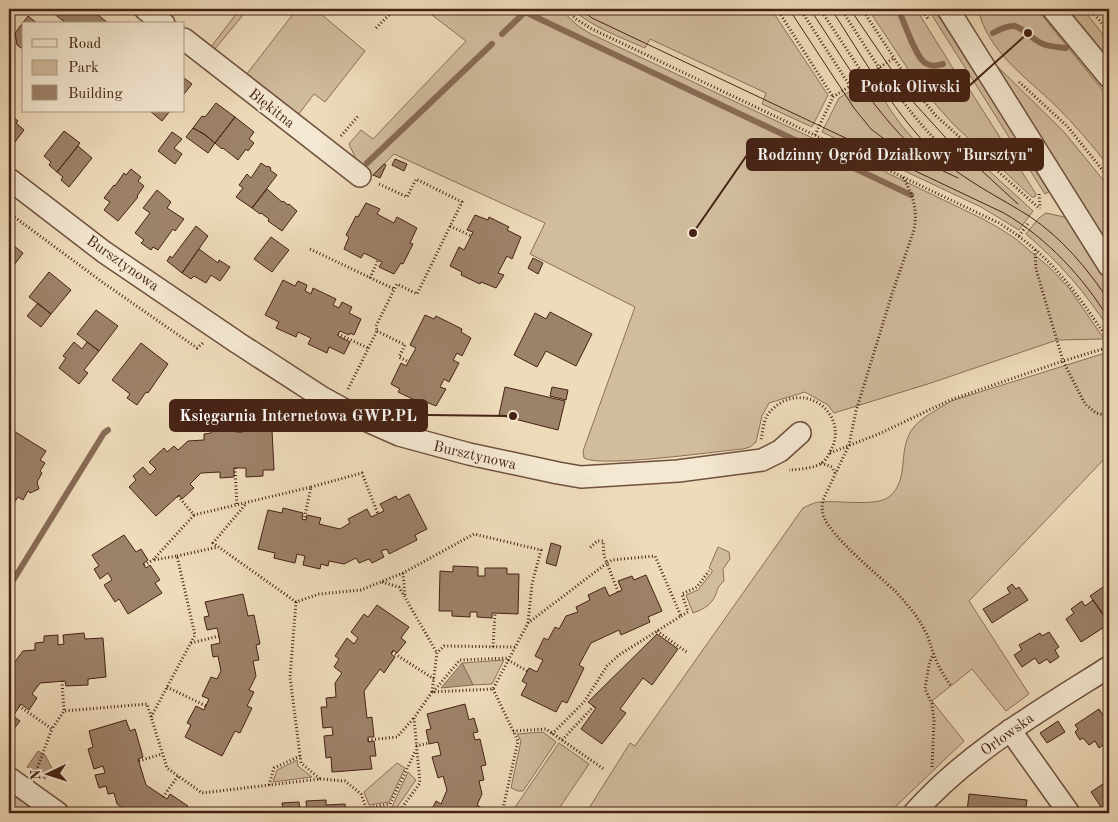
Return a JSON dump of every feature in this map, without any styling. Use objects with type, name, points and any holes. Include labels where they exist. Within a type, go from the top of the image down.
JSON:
[{"type":"street","points":[[145,9],[161,22]]},
{"type":"street","points":[[948,9],[1109,266]]},
{"type":"street","points":[[1054,9],[1109,77]]},
{"type":"street","name":"Błękitna","points":[[185,40],[360,176]]},
{"type":"street","name":"Bursztynowa","points":[[9,178],[104,252],[238,343],[323,398],[354,415],[399,435],[469,454],[581,477],[678,471],[762,460],[780,451],[800,433]]},
{"type":"street","name":"Orłowska","points":[[914,813],[931,795],[1010,730],[1109,666]]},
{"type":"street","points":[[1010,730],[1069,813]]},
{"type":"street","points":[[9,778],[58,813]]},
{"type":"path","points":[[376,28],[395,9]]},
{"type":"path","points":[[557,9],[569,12]]},
{"type":"path","points":[[566,9],[592,29],[982,214],[1019,236],[1050,262],[1075,290],[1109,341]]},
{"type":"path","points":[[776,9],[833,98]]},
{"type":"path","points":[[800,9],[850,86]]},
{"type":"path","points":[[820,9],[865,77]]},
{"type":"path","points":[[841,9],[879,68],[916,120],[939,146],[960,163],[972,149]]},
{"type":"path","points":[[862,9],[919,95],[945,126],[1040,209]]},
{"type":"path","points":[[1090,9],[1109,32]]},
{"type":"path","points":[[815,135],[833,98],[894,58]]},
{"type":"path","points":[[919,95],[966,78]]},
{"type":"path","points":[[1019,81],[1068,126],[1109,178]]},
{"type":"path","points":[[327,151],[359,115]]},
{"type":"path","points":[[345,396],[397,284],[417,294],[462,202],[416,179],[407,197],[360,176]]},
{"type":"path","points":[[904,177],[912,192],[916,206],[916,219],[856,411],[849,445],[823,500],[822,508],[824,517],[830,526],[852,551],[896,592],[913,611],[927,633],[942,674],[951,686]]},
{"type":"path","points":[[9,213],[105,284],[197,348],[204,342],[210,344]]},
{"type":"path","points":[[1019,236],[1029,222]]},
{"type":"path","points":[[450,226],[471,236]]},
{"type":"path","points":[[1035,248],[1036,269],[1063,361],[1085,404],[1096,413],[1109,416]]},
{"type":"path","points":[[310,249],[394,290]]},
{"type":"path","points":[[370,278],[378,260]]},
{"type":"path","points":[[376,331],[405,345],[400,357],[408,362]]},
{"type":"path","points":[[338,334],[368,348]]},
{"type":"path","points":[[830,453],[881,433],[950,400],[1109,347]]},
{"type":"path","points":[[756,446],[761,438],[766,416],[777,404],[790,399],[808,398],[826,409],[835,423],[835,439],[830,453],[821,463],[811,468],[783,471]]},
{"type":"path","points":[[821,463],[832,468],[836,473]]},
{"type":"path","points":[[235,468],[237,506]]},
{"type":"path","points":[[144,566],[153,560],[194,515],[311,488],[362,473],[378,514]]},
{"type":"path","points":[[304,520],[311,488]]},
{"type":"path","points":[[178,496],[194,515]]},
{"type":"path","points":[[246,504],[213,543],[296,602]]},
{"type":"path","points":[[296,602],[319,594],[361,590],[382,582],[403,573],[474,534],[541,550],[532,584],[528,623],[492,689]]},
{"type":"path","points":[[589,549],[597,541],[603,541],[604,556],[618,592]]},
{"type":"path","points":[[153,560],[218,547]]},
{"type":"path","points":[[151,717],[195,635],[177,556]]},
{"type":"path","points":[[528,623],[612,560],[655,556],[681,616]]},
{"type":"path","points":[[552,734],[584,702],[607,666],[619,655],[688,612],[682,594],[696,587],[709,571]]},
{"type":"path","points":[[403,573],[405,596]]},
{"type":"path","points":[[382,582],[399,587],[437,653],[432,692]]},
{"type":"path","points":[[296,602],[290,677],[300,756],[301,763],[320,779]]},
{"type":"path","points":[[493,647],[495,613]]},
{"type":"path","points":[[657,631],[688,653]]},
{"type":"path","points":[[191,643],[219,636]]},
{"type":"path","points":[[437,653],[444,646],[515,647]]},
{"type":"path","points":[[392,652],[434,679]]},
{"type":"path","points":[[931,795],[934,721],[932,704],[924,689],[928,665],[933,653]]},
{"type":"path","points":[[368,740],[397,737],[460,660],[508,659],[528,671]]},
{"type":"path","points":[[35,773],[52,729],[64,711],[62,681]]},
{"type":"path","points":[[167,687],[206,706]]},
{"type":"path","points":[[432,692],[492,689]]},
{"type":"path","points":[[492,689],[518,741],[502,813]]},
{"type":"path","points":[[64,711],[147,704],[167,768],[202,793],[320,779],[344,781],[361,794],[368,813]]},
{"type":"path","points":[[19,706],[52,729]]},
{"type":"path","points":[[562,740],[594,706]]},
{"type":"path","points":[[398,813],[420,783],[414,718]]},
{"type":"path","points":[[513,731],[546,729],[605,770]]},
{"type":"path","points":[[366,808],[390,804],[416,747],[429,743]]},
{"type":"path","points":[[139,761],[162,754]]},
{"type":"path","points":[[269,785],[274,768],[300,756]]},
{"type":"path","points":[[163,797],[178,776]]},
{"type":"green space","points":[[240,9],[248,9],[214,50],[211,47]]},
{"type":"green space","points":[[297,9],[315,9],[365,51],[325,102],[314,94],[298,115],[246,75]]},
{"type":"green space","points":[[424,9],[560,9],[578,26],[591,34],[900,179],[999,228],[1016,239],[1049,267],[1069,288],[1104,339],[1057,340],[931,383],[834,413],[828,405],[805,392],[769,403],[762,416],[756,442],[750,447],[743,449],[635,460],[595,461],[584,458],[583,451],[635,307],[530,254],[545,223],[394,154],[372,176],[356,159],[349,144],[361,130],[373,139],[466,41]]},
{"type":"green space","points":[[572,9],[771,9],[828,95],[812,127],[762,104],[766,93],[650,39],[645,48],[626,40],[597,26]]},
{"type":"green space","points":[[868,9],[916,9],[956,73],[954,76],[922,90]]},
{"type":"green space","points":[[928,9],[934,9],[1050,191],[1045,194]]},
{"type":"green space","points":[[978,9],[1037,9],[1109,98],[1109,167],[1063,113],[1009,63],[999,51],[983,24]]},
{"type":"green space","points":[[1067,9],[1083,9],[1109,42],[1109,61]]},
{"type":"green space","points":[[992,61],[1064,132],[1109,187],[1109,247]]},
{"type":"green space","points":[[871,78],[895,117],[922,147],[948,166],[952,161],[961,167],[971,154],[1033,211],[1019,230],[981,207],[822,132],[839,98]]},
{"type":"green space","points":[[966,84],[1036,194],[1035,197],[1032,197],[954,125],[929,97]]},
{"type":"green space","points":[[1046,213],[1069,218],[1109,281],[1109,329],[1071,278],[1026,234],[1039,218]]},
{"type":"green space","points":[[1109,353],[1109,454],[969,601],[1029,694],[1006,711],[972,669],[932,701],[964,741],[889,813],[586,813],[630,743],[635,746],[803,508],[819,502],[875,502],[889,497],[896,490],[900,481],[909,435],[914,427],[926,416],[951,401]]},
{"type":"green space","points":[[718,547],[729,552],[730,559],[723,569],[724,581],[719,586],[710,604],[693,613],[686,595],[698,590],[712,572],[709,568]]},
{"type":"green space","points":[[504,660],[492,684],[473,685],[462,663]]},
{"type":"green space","points":[[543,732],[556,742],[523,791],[511,788],[521,741],[517,734]]},
{"type":"green space","points":[[559,743],[589,764],[556,813],[511,813]]},
{"type":"green space","points":[[297,760],[298,766],[312,777],[273,782],[277,770]]},
{"type":"green space","points":[[397,763],[405,768],[389,802],[369,805],[364,792]]},
{"type":"green space","points":[[408,772],[416,780],[393,813],[372,813],[371,811],[392,807]]},
{"type":"green space","points":[[9,792],[38,813],[9,813]]},
{"type":"shaded area","points":[[462,663],[473,685],[441,688]]},
{"type":"shaded area","points":[[38,751],[45,755],[52,768],[45,779],[27,767]]},
{"type":"building","points":[[48,9],[90,9],[107,22],[64,22]]},
{"type":"building","points":[[28,16],[36,22],[23,22]]},
{"type":"building","points":[[22,24],[22,49],[17,45],[15,33]]},
{"type":"building","points":[[185,79],[192,84],[185,93]]},
{"type":"building","points":[[216,103],[235,117],[215,143],[193,128],[202,116],[205,117]]},
{"type":"building","points":[[151,112],[169,112],[162,121]]},
{"type":"building","points":[[9,114],[18,121],[16,123],[24,130],[12,146],[9,144]]},
{"type":"building","points":[[235,117],[254,132],[249,139],[254,143],[248,151],[246,149],[238,160],[215,143]]},
{"type":"building","points":[[193,128],[215,143],[208,153],[186,137]]},
{"type":"building","points":[[64,131],[80,143],[57,172],[49,165],[51,162],[44,156]]},
{"type":"building","points":[[172,132],[182,139],[174,148],[182,154],[175,164],[158,151]]},
{"type":"building","points":[[78,146],[92,158],[69,187],[61,180],[63,177],[57,172]]},
{"type":"building","points":[[395,159],[407,164],[404,171],[392,165]]},
{"type":"building","points":[[261,163],[271,168],[270,170],[277,175],[252,208],[236,197],[243,188],[239,185],[247,174],[251,178]]},
{"type":"building","points":[[384,164],[386,165],[380,178],[373,175]]},
{"type":"building","points":[[131,169],[141,177],[138,181],[144,186],[138,197],[118,221],[104,210],[110,202],[104,198],[124,173],[126,175]]},
{"type":"building","points":[[267,189],[282,202],[289,204],[297,211],[282,231],[268,221],[269,219],[252,208]]},
{"type":"building","points":[[157,190],[171,202],[167,208],[184,219],[175,231],[173,229],[158,250],[153,247],[151,250],[141,243],[144,240],[135,233],[150,213],[143,208]]},
{"type":"building","points":[[366,203],[380,209],[377,214],[394,223],[397,217],[417,228],[410,243],[413,244],[403,264],[401,263],[394,274],[379,267],[382,262],[364,253],[361,258],[344,249],[349,237],[346,235],[356,216],[358,217]]},
{"type":"building","points":[[475,215],[488,220],[489,217],[509,227],[507,230],[521,237],[512,259],[507,256],[498,273],[504,275],[496,288],[481,282],[480,284],[461,275],[462,272],[450,266],[459,247],[464,250],[473,232],[467,230]]},
{"type":"building","points":[[196,226],[208,236],[182,273],[167,261],[170,256],[172,258]]},
{"type":"building","points":[[271,237],[289,250],[272,272],[254,259]]},
{"type":"building","points":[[9,242],[23,253],[9,272]]},
{"type":"building","points":[[199,249],[218,263],[219,260],[230,267],[220,281],[211,275],[206,283],[194,276],[191,279],[182,273]]},
{"type":"building","points":[[533,258],[543,263],[538,274],[528,268]]},
{"type":"building","points":[[49,272],[71,290],[51,314],[29,297]]},
{"type":"building","points":[[283,280],[295,286],[298,281],[307,285],[305,291],[311,294],[313,288],[336,299],[333,305],[339,308],[342,302],[352,307],[349,313],[361,319],[354,335],[340,331],[338,334],[338,336],[350,342],[344,354],[329,347],[327,353],[308,344],[311,338],[298,332],[296,337],[276,328],[279,322],[265,315]]},
{"type":"building","points":[[38,303],[51,314],[41,327],[27,316]]},
{"type":"building","points":[[96,310],[118,326],[99,351],[77,334]]},
{"type":"building","points":[[550,312],[592,334],[576,366],[546,351],[537,367],[514,355],[535,313],[546,319]]},
{"type":"building","points":[[425,315],[434,319],[436,316],[462,329],[461,332],[471,338],[462,356],[457,353],[453,360],[459,363],[449,382],[444,379],[440,387],[446,389],[436,406],[426,402],[425,405],[398,392],[400,389],[391,384],[401,363],[406,366],[416,348],[410,345]]},
{"type":"building","points":[[74,342],[82,349],[87,342],[99,351],[84,370],[88,373],[79,384],[59,368],[66,358],[63,356]]},
{"type":"building","points":[[141,343],[168,364],[148,393],[146,392],[137,405],[127,398],[130,394],[112,380]]},
{"type":"building","points":[[505,387],[565,401],[558,430],[499,415]]},
{"type":"building","points":[[552,387],[568,390],[566,400],[550,396]]},
{"type":"building","points":[[258,426],[258,431],[272,430],[274,470],[263,470],[263,476],[246,477],[246,468],[234,468],[234,477],[220,478],[220,472],[201,473],[190,484],[194,488],[182,499],[179,495],[156,516],[129,487],[136,480],[133,476],[143,467],[150,475],[156,469],[149,462],[164,448],[167,452],[174,446],[178,450],[188,441],[204,440],[204,434],[211,433],[211,429],[236,427],[236,432],[243,432],[243,427]]},
{"type":"building","points":[[9,428],[46,451],[40,460],[45,463],[40,471],[42,473],[37,482],[39,489],[30,493],[28,491],[23,500],[18,497],[12,506],[9,504]]},
{"type":"building","points":[[409,494],[427,529],[415,535],[417,540],[389,554],[387,549],[381,551],[384,557],[372,563],[369,559],[359,563],[356,558],[344,564],[329,561],[328,566],[321,564],[320,569],[303,565],[305,556],[297,554],[295,563],[274,558],[275,553],[258,549],[268,510],[282,513],[283,508],[303,513],[302,519],[306,520],[307,515],[321,518],[319,524],[340,529],[350,523],[348,519],[367,509],[371,517],[384,511],[380,504],[396,496],[398,500]]},
{"type":"building","points":[[124,535],[136,552],[141,549],[148,560],[143,564],[146,568],[150,565],[160,580],[155,583],[162,593],[128,614],[119,599],[115,602],[104,585],[112,580],[108,573],[100,579],[94,569],[99,566],[92,555]]},
{"type":"building","points":[[551,543],[561,546],[556,566],[546,563]]},
{"type":"building","points":[[453,566],[478,567],[478,576],[485,576],[485,568],[507,568],[507,574],[519,574],[518,614],[492,613],[492,618],[477,617],[477,612],[470,612],[470,617],[452,616],[452,611],[439,611],[440,571],[453,572]]},
{"type":"building","points":[[646,575],[662,611],[648,617],[650,622],[621,635],[619,630],[591,643],[579,665],[584,668],[567,703],[562,701],[556,712],[521,695],[527,684],[522,681],[529,668],[537,672],[543,660],[535,656],[544,638],[548,640],[555,627],[559,629],[566,616],[578,612],[576,607],[590,600],[588,595],[605,587],[609,596],[622,590],[618,581],[632,576],[634,580]]},
{"type":"building","points":[[1012,584],[1016,589],[1019,587],[1028,600],[992,623],[983,609],[1010,593],[1007,588]]},
{"type":"building","points":[[1103,587],[1109,596],[1109,612],[1104,615],[1090,596]]},
{"type":"building","points":[[243,594],[248,616],[254,615],[260,644],[256,645],[259,660],[253,661],[256,676],[249,690],[254,692],[247,706],[252,708],[240,733],[235,731],[222,756],[185,737],[191,725],[187,723],[196,706],[204,710],[209,699],[202,696],[211,677],[217,679],[221,671],[218,656],[213,657],[211,645],[220,643],[219,636],[217,628],[207,630],[204,617],[209,616],[205,602]]},
{"type":"building","points":[[1093,600],[1109,624],[1081,642],[1066,619],[1074,613],[1071,609],[1082,601],[1085,606]]},
{"type":"building","points":[[377,605],[409,627],[401,638],[406,642],[397,653],[393,650],[391,654],[395,657],[384,673],[380,669],[364,691],[367,718],[372,717],[374,737],[368,737],[368,742],[374,741],[376,756],[370,756],[372,769],[332,772],[331,757],[326,758],[324,736],[333,735],[332,727],[323,728],[321,707],[327,707],[326,698],[336,697],[335,683],[342,673],[334,667],[339,659],[335,656],[347,638],[354,644],[358,638],[351,632],[364,614],[368,617]]},
{"type":"building","points":[[1049,632],[1059,647],[1055,650],[1059,657],[1050,663],[1047,659],[1039,664],[1035,658],[1022,667],[1014,655],[1022,650],[1019,645],[1040,633],[1042,636]]},
{"type":"building","points":[[84,633],[85,639],[103,638],[106,677],[88,679],[88,685],[66,686],[65,681],[40,683],[32,694],[37,698],[29,710],[21,704],[13,716],[20,721],[13,730],[9,728],[9,659],[14,663],[23,651],[35,650],[35,643],[44,642],[44,636],[58,635],[58,645],[64,644],[63,635]]},
{"type":"building","points":[[657,634],[678,649],[652,685],[643,678],[620,709],[626,713],[602,744],[581,729],[596,708],[588,702]]},
{"type":"building","points":[[465,704],[469,720],[474,718],[478,732],[473,733],[475,740],[480,739],[486,765],[481,766],[484,780],[479,781],[482,794],[477,805],[482,808],[479,813],[430,813],[436,801],[441,804],[447,790],[443,776],[438,778],[432,757],[441,755],[438,742],[429,744],[426,730],[431,729],[427,714]]},
{"type":"building","points":[[1099,709],[1109,725],[1109,731],[1105,734],[1109,741],[1099,748],[1095,741],[1089,745],[1083,738],[1080,740],[1075,732],[1078,729],[1075,725]]},
{"type":"building","points":[[126,720],[130,731],[135,729],[143,757],[138,759],[146,785],[167,799],[170,794],[188,806],[184,810],[189,813],[129,813],[117,804],[114,793],[108,794],[106,786],[99,788],[95,775],[105,773],[103,766],[94,769],[88,749],[93,747],[89,731]]},
{"type":"building","points":[[1058,721],[1065,732],[1047,743],[1040,733]]},
{"type":"building","points":[[1109,780],[1109,813],[1105,813],[1091,792]]},
{"type":"building","points":[[969,794],[1027,800],[1025,813],[967,812]]},
{"type":"building","points":[[326,800],[326,805],[345,804],[346,813],[274,813],[274,810],[283,809],[282,803],[299,802],[300,812],[307,811],[306,801]]},
{"type":"waterway","points":[[898,9],[913,45],[924,62],[935,66],[943,64]]},
{"type":"waterway","points":[[502,34],[525,12],[911,195]]},
{"type":"waterway","points":[[993,33],[1009,26],[1019,27],[1042,44],[1066,48]]},
{"type":"waterway","points":[[367,163],[492,44]]},
{"type":"waterway","points":[[9,587],[104,433],[108,430]]},
{"type":"tram line","points":[[580,9],[592,18],[1004,213],[1035,234],[1076,273],[1109,319]]},
{"type":"tram line","points":[[789,9],[854,108],[871,129],[899,150],[958,178]]},
{"type":"tram line","points":[[810,9],[876,107],[907,142],[925,158]]},
{"type":"tram line","points":[[831,9],[881,87],[924,142],[961,175],[1041,224],[1083,266],[1109,301]]},
{"type":"tram line","points":[[850,9],[915,104],[946,138],[1018,204]]},
{"type":"place","name":"Potok Oliwski","points":[[1028,33]]},
{"type":"place","name":"Rodzinny Ogród Działkowy \"Bursztyn\"","points":[[693,233]]},
{"type":"place","name":"Księgarnia Internetowa GWP.PL","points":[[513,416]]}]
